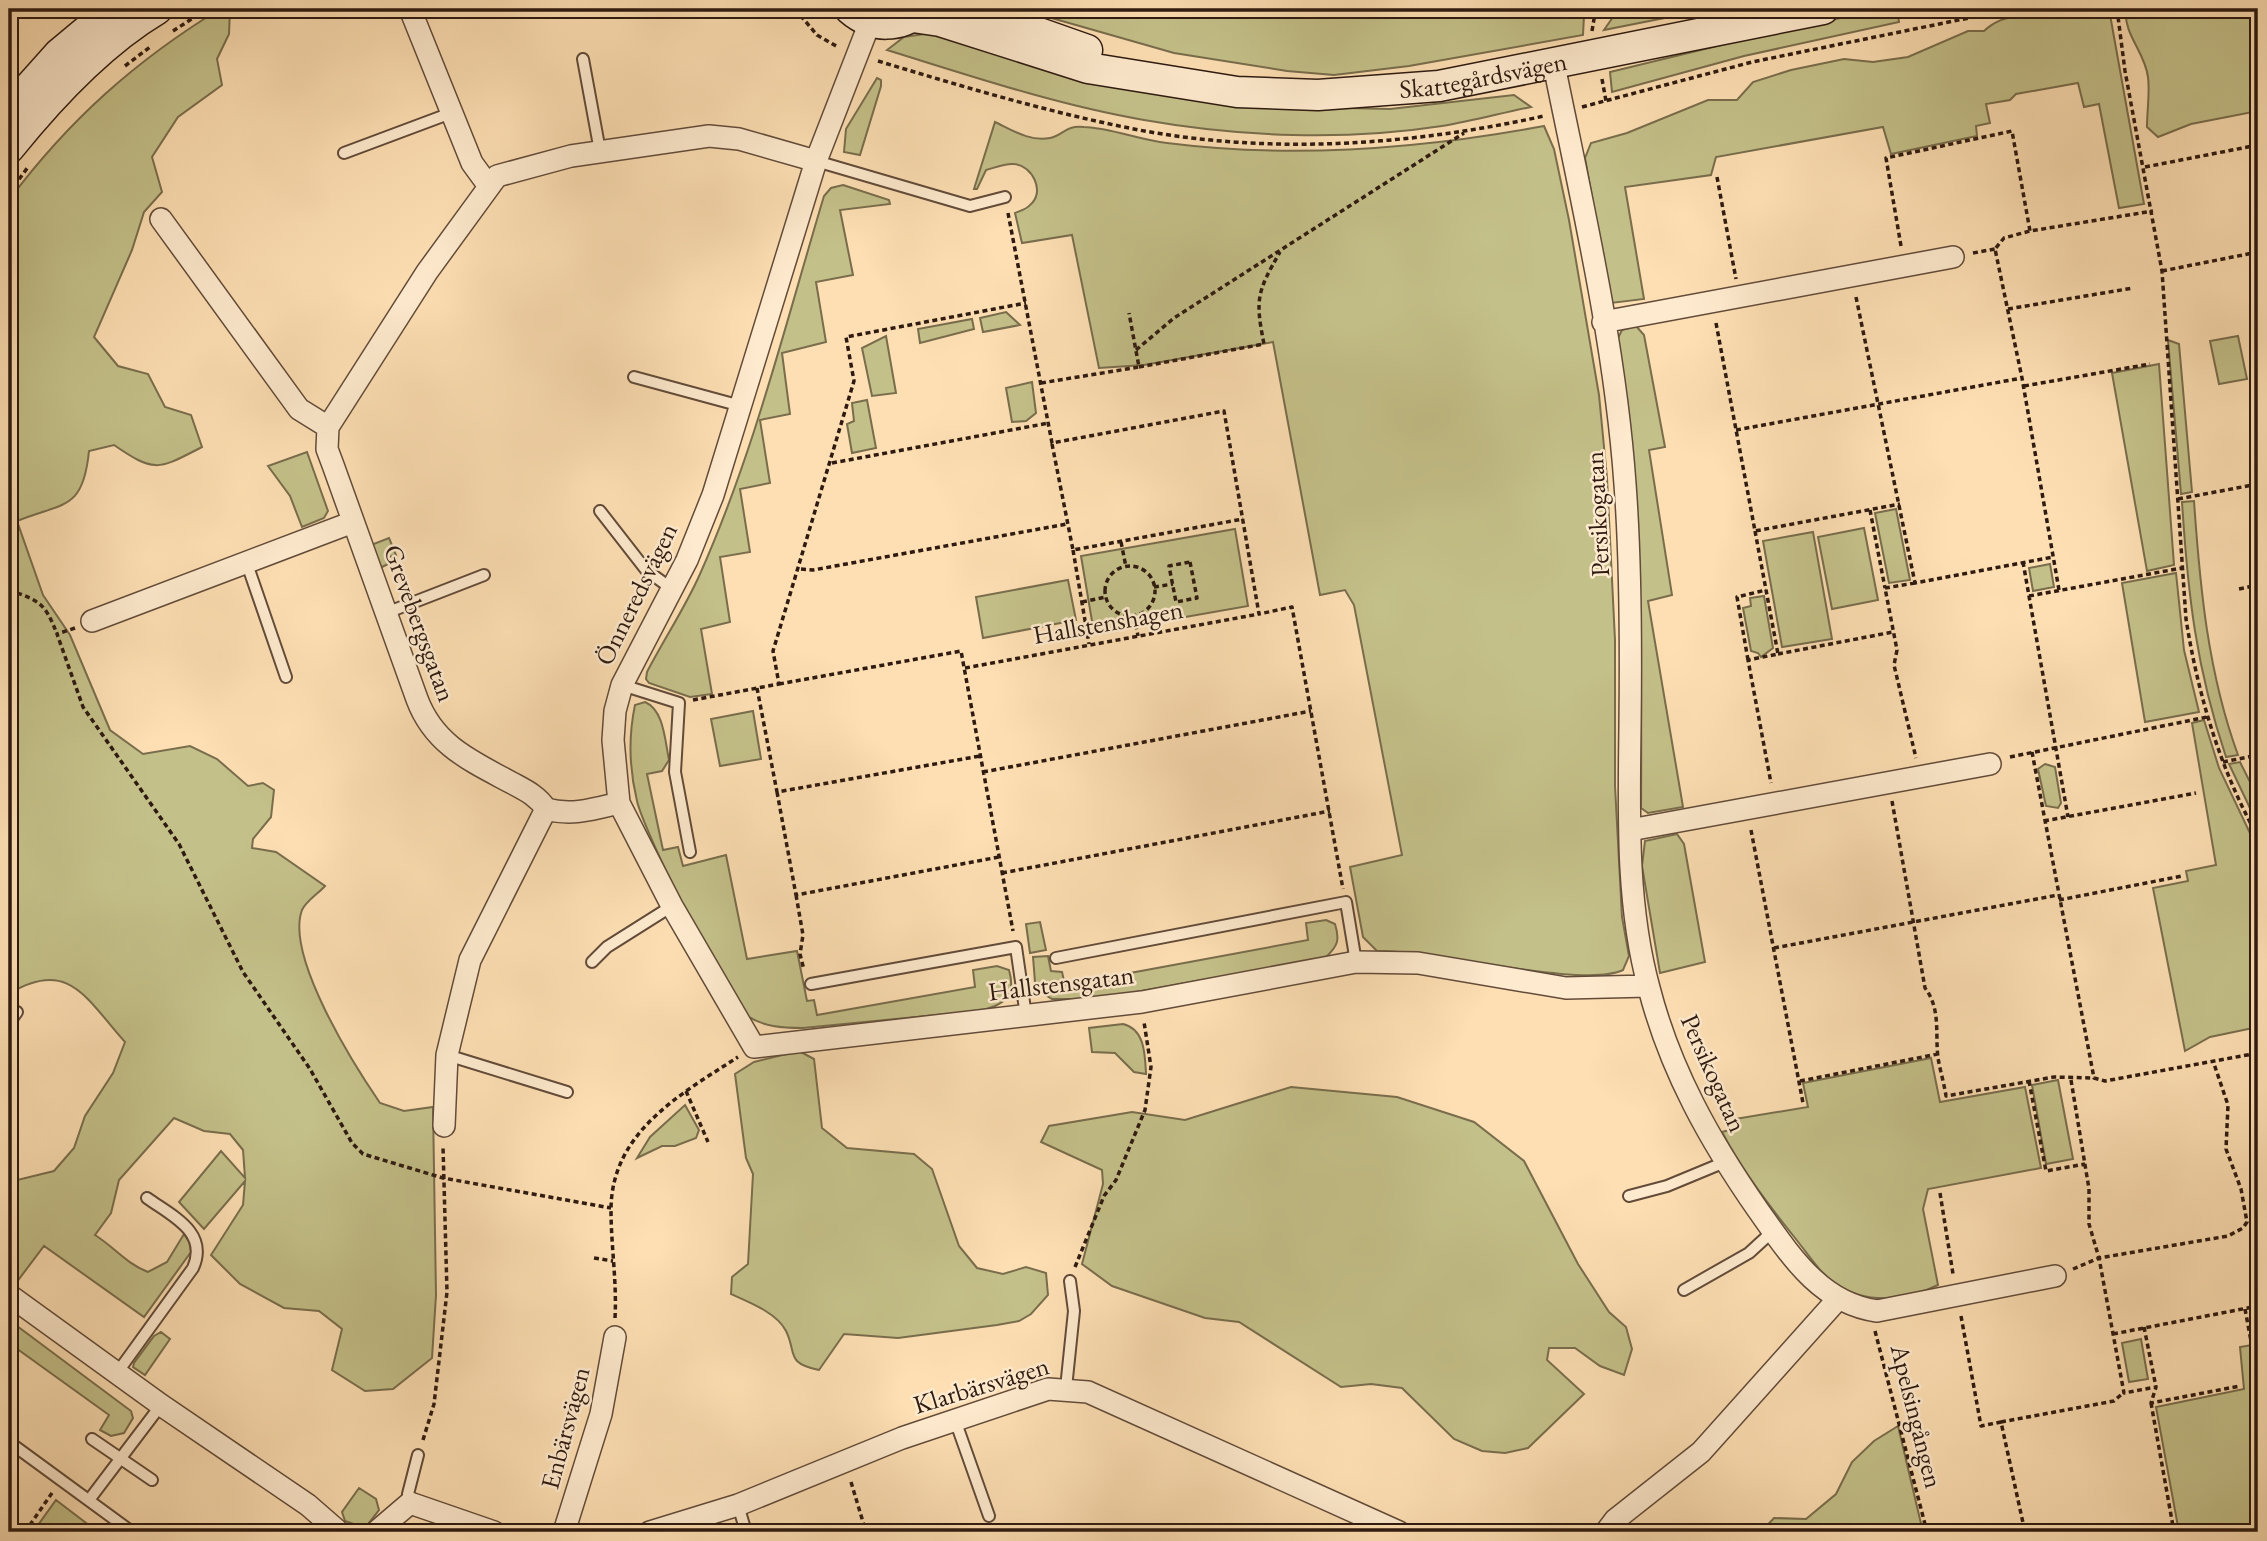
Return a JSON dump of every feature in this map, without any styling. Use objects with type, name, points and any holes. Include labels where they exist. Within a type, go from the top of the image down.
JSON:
[{"type":"street","points":[[9,110],[59,54],[113,9]]},
{"type":"street","points":[[410,9],[472,163],[488,186]]},
{"type":"street","name":"Skattegårdsvägen","points":[[971,9],[1118,60],[1141,75]]},
{"type":"street","name":"Skattegårdsvägen","points":[[860,15],[891,24],[918,13],[1088,68],[1237,92],[1318,95],[1439,86],[1823,9]]},
{"type":"street","name":"Önneredsvägen","points":[[619,803],[614,740],[615,711],[622,685],[672,589],[713,495],[860,15]]},
{"type":"street","points":[[19,156],[37,114],[73,78],[141,19],[164,21]]},
{"type":"street","name":"Persikogatan","points":[[1554,65],[1603,322],[1620,432],[1626,506],[1630,830],[1636,922],[1648,986],[1690,1100],[1725,1162],[1773,1231],[1818,1285],[1837,1300],[1870,1310],[2055,1276]]},
{"type":"street","points":[[161,219],[299,410],[328,427],[427,272],[497,176],[600,151],[709,136],[739,139],[817,161]]},
{"type":"street","points":[[1603,322],[1953,257]]},
{"type":"street","name":"Grevebergsgatan","points":[[328,427],[327,449],[431,729],[454,751],[534,795],[546,808]]},
{"type":"street","name":"Grevebergsgatan","points":[[92,621],[353,522]]},
{"type":"street","points":[[1630,830],[1990,764]]},
{"type":"street","points":[[444,1126],[447,1055],[470,960],[546,808],[563,813],[580,813],[619,803],[672,906],[754,1047]]},
{"type":"street","name":"Hallstensgatan","points":[[754,1047],[1142,1002],[1356,962],[1419,963],[1566,988],[1648,986]]},
{"type":"street","points":[[9,1295],[161,1405],[308,1505],[339,1532]]},
{"type":"street","points":[[1606,1532],[1615,1520],[1700,1452],[1837,1300]]},
{"type":"street","name":"Enbärsvägen","points":[[564,1532],[601,1413],[615,1337]]},
{"type":"street","name":"Klarbärsvägen","points":[[650,1532],[738,1505],[845,1460],[955,1420],[1048,1388],[1066,1388],[1088,1392],[1399,1532]]},
{"type":"street","points":[[376,1532],[410,1503],[494,1532]]},
{"type":"lane","points":[[583,59],[600,151]]},
{"type":"lane","points":[[344,153],[451,113]]},
{"type":"lane","points":[[817,161],[970,206],[1005,197]]},
{"type":"lane","points":[[634,377],[741,405]]},
{"type":"lane","points":[[600,511],[646,570],[672,589]]},
{"type":"lane","points":[[246,561],[285,677]]},
{"type":"lane","points":[[386,613],[484,575]]},
{"type":"lane","points":[[622,685],[679,703],[675,772],[690,852]]},
{"type":"lane","points":[[1056,958],[1346,902],[1356,962]]},
{"type":"lane","points":[[592,962],[607,947],[672,906]]},
{"type":"lane","points":[[811,984],[1016,947],[1026,1016]]},
{"type":"lane","points":[[9,1023],[17,1012]]},
{"type":"lane","points":[[447,1055],[567,1092]]},
{"type":"lane","points":[[1629,1196],[1667,1186],[1725,1162]]},
{"type":"lane","points":[[117,1373],[194,1268],[199,1256],[196,1240],[186,1227],[147,1198]]},
{"type":"lane","points":[[1684,1290],[1749,1253],[1773,1231]]},
{"type":"lane","points":[[1066,1388],[1074,1311],[1070,1281]]},
{"type":"lane","points":[[89,1500],[161,1405]]},
{"type":"lane","points":[[955,1420],[989,1516]]},
{"type":"lane","points":[[92,1439],[152,1480]]},
{"type":"lane","points":[[9,1442],[132,1532]]},
{"type":"lane","points":[[410,1503],[408,1494],[418,1455]]},
{"type":"lane","points":[[738,1505],[746,1532]]},
{"type":"path","points":[[164,21],[206,9]]},
{"type":"path","points":[[2117,9],[2125,71],[2145,167],[2162,271],[2188,631],[2207,717],[2222,762],[2258,837]]},
{"type":"path","points":[[118,72],[151,46]]},
{"type":"path","points":[[1905,266],[1886,158],[2012,131],[2030,231]]},
{"type":"path","points":[[1136,350],[1174,318],[1465,132]]},
{"type":"path","points":[[2145,167],[2258,145]]},
{"type":"path","points":[[9,192],[19,156]]},
{"type":"path","points":[[1717,177],[1739,296]]},
{"type":"path","points":[[1005,197],[1089,644]]},
{"type":"path","points":[[2059,590],[2022,378],[1995,249],[2004,238],[2030,231],[2153,211]]},
{"type":"path","points":[[1041,383],[1264,344],[1257,312],[1260,286],[1282,250]]},
{"type":"path","points":[[2162,271],[2258,251]]},
{"type":"path","points":[[1852,276],[1915,583]]},
{"type":"path","points":[[2008,309],[2133,288]]},
{"type":"path","points":[[1712,300],[1778,654]]},
{"type":"path","points":[[779,684],[773,651],[832,463],[854,380],[846,337],[1026,303]]},
{"type":"path","points":[[1129,313],[1139,367]]},
{"type":"path","points":[[2258,351],[2251,353],[2258,392]]},
{"type":"path","points":[[2023,386],[2150,364]]},
{"type":"path","points":[[1736,430],[2022,378]]},
{"type":"path","points":[[1052,443],[1224,411],[1259,614]]},
{"type":"path","points":[[832,463],[1049,422]]},
{"type":"path","points":[[2177,499],[2258,484]]},
{"type":"path","points":[[1755,531],[1900,504]]},
{"type":"path","points":[[1870,510],[1896,650],[1894,665],[1920,777]]},
{"type":"path","points":[[1073,550],[1243,519]]},
{"type":"path","points":[[800,569],[813,570],[1067,524]]},
{"type":"path","points":[[1121,541],[1126,567]]},
{"type":"path","points":[[1885,588],[2053,557]]},
{"type":"path","points":[[1190,562],[1196,598],[1176,602],[1173,584],[1169,566],[1190,562]]},
{"type":"path","points":[[2023,562],[2068,817]]},
{"type":"path","points":[[1126,567],[1146,572],[1154,587],[1151,604],[1134,616],[1116,613],[1106,597],[1109,578],[1126,567]]},
{"type":"path","points":[[2029,596],[2183,568]]},
{"type":"path","points":[[1154,587],[1173,584]]},
{"type":"path","points":[[2239,589],[2258,585]]},
{"type":"path","points":[[9,590],[33,598],[47,608],[83,708],[179,844],[243,972],[310,1069],[352,1143],[363,1154],[443,1178],[611,1208]]},
{"type":"path","points":[[1766,590],[1737,597],[1775,803]]},
{"type":"path","points":[[1082,602],[1106,597]]},
{"type":"path","name":"Hallstenshagen","points":[[964,668],[1292,607],[1312,711]]},
{"type":"path","points":[[1134,616],[1138,636]]},
{"type":"path","points":[[57,634],[92,621]]},
{"type":"path","points":[[1748,660],[1893,632]]},
{"type":"path","points":[[679,703],[961,651],[1016,947]]},
{"type":"path","points":[[757,688],[803,935],[800,954],[805,979],[811,984]]},
{"type":"path","points":[[983,772],[1312,711],[1346,902]]},
{"type":"path","points":[[1990,764],[2032,752],[2207,717]]},
{"type":"path","points":[[2032,752],[2094,1078]]},
{"type":"path","points":[[2222,762],[2258,755]]},
{"type":"path","points":[[777,792],[980,756]]},
{"type":"path","points":[[1889,783],[1925,988],[1933,998],[1940,1037],[1937,1054],[1946,1096],[2062,1077],[2071,1080],[2094,1078],[2105,1081],[2258,1052]]},
{"type":"path","points":[[2044,821],[2196,793]]},
{"type":"path","points":[[1747,808],[1804,1103]]},
{"type":"path","points":[[1002,873],[1330,811]]},
{"type":"path","points":[[796,895],[999,857]]},
{"type":"path","points":[[1774,947],[2182,876]]},
{"type":"path","points":[[1070,1281],[1104,1195],[1116,1180],[1145,1110],[1151,1067],[1142,1002]]},
{"type":"path","points":[[615,1337],[611,1208],[615,1178],[626,1150],[637,1134],[686,1091],[754,1047]]},
{"type":"path","points":[[1800,1082],[1937,1054]]},
{"type":"path","points":[[2055,1276],[2099,1258],[2228,1236],[2243,1228],[2247,1222],[2241,1189],[2226,1149],[2228,1105],[2213,1061]]},
{"type":"path","points":[[2071,1080],[2085,1164],[2090,1224],[2099,1258],[2124,1393]]},
{"type":"path","points":[[2029,1081],[2046,1171],[2085,1164]]},
{"type":"path","points":[[686,1091],[708,1142]]},
{"type":"path","points":[[418,1455],[434,1404],[444,1327],[447,1251],[443,1178],[444,1126]]},
{"type":"path","points":[[1940,1193],[1981,1426],[2114,1401],[2124,1393],[2156,1387]]},
{"type":"path","points":[[594,1258],[614,1261]]},
{"type":"path","points":[[2113,1334],[2258,1306]]},
{"type":"path","points":[[2245,1308],[2251,1341],[2258,1339]]},
{"type":"path","name":"Apelsingången","points":[[1870,1310],[1927,1532]]},
{"type":"path","points":[[2144,1328],[2156,1387],[2151,1403],[2174,1532]]},
{"type":"path","points":[[2151,1403],[2240,1386]]},
{"type":"path","points":[[2001,1422],[2025,1532]]},
{"type":"path","points":[[845,1460],[866,1532]]},
{"type":"path","points":[[24,1532],[61,1480]]},
{"type":"shaded area","points":[[220,9],[230,9],[229,34],[217,59],[222,85],[178,117],[152,157],[162,192],[144,212],[132,250],[94,337],[118,366],[148,374],[165,407],[191,415],[202,447],[176,460],[158,465],[139,461],[114,445],[89,451],[82,485],[76,495],[59,506],[17,521],[43,595],[70,635],[110,730],[143,754],[190,746],[217,759],[248,786],[263,783],[274,790],[271,817],[253,839],[252,848],[276,852],[325,886],[302,910],[299,930],[303,954],[325,1010],[380,1103],[404,1111],[433,1107],[436,1295],[432,1358],[393,1389],[365,1391],[332,1370],[342,1329],[319,1311],[284,1308],[240,1284],[211,1255],[243,1205],[245,1181],[204,1229],[179,1202],[221,1151],[245,1178],[243,1150],[230,1134],[204,1131],[174,1118],[119,1180],[111,1213],[95,1235],[134,1265],[148,1272],[167,1262],[184,1234],[190,1243],[191,1252],[144,1317],[44,1246],[16,1283],[9,1277],[9,1182],[54,1171],[74,1148],[85,1116],[113,1073],[125,1042],[87,999],[75,988],[62,982],[47,980],[30,984],[9,994],[9,200],[55,144],[105,94],[160,50]]},
{"type":"shaded area","points":[[1020,9],[1257,9],[1287,13],[1321,9],[1593,9],[1584,16],[1583,35],[1409,66],[1334,75],[1287,71],[1174,53]]},
{"type":"shaded area","points":[[1635,9],[1710,9],[1604,30],[1613,17]]},
{"type":"shaded area","points":[[1897,9],[1899,22],[1744,56],[1612,92],[1610,72],[1816,22]]},
{"type":"shaded area","points":[[2051,9],[2109,9],[2144,204],[2119,208],[2099,104],[2084,107],[2078,83],[2016,94],[2010,100],[1986,104],[1990,123],[1976,126],[1977,136],[1891,154],[1883,127],[1716,157],[1711,175],[1625,187],[1644,299],[1611,303],[1585,158],[1591,143],[1627,133],[1708,100],[1737,100],[1753,82],[1791,70],[1844,59],[1873,62],[1908,57],[1968,31],[1984,31],[2004,19],[2028,17],[2030,13]]},
{"type":"shaded area","points":[[2126,9],[2258,9],[2258,111],[2191,124],[2158,137],[2147,127],[2148,77],[2128,27]]},
{"type":"shaded area","points":[[931,33],[1256,106],[1390,109],[1514,95],[1531,107],[1442,126],[1368,134],[1293,135],[1180,126],[1111,114],[1047,98],[887,50],[904,37]]},
{"type":"shaded area","points":[[877,78],[881,80],[881,86],[860,155],[844,152],[846,129]]},
{"type":"shaded area","points":[[995,122],[1021,134],[1043,139],[1055,137],[1073,127],[1084,127],[1167,143],[1214,148],[1309,151],[1451,141],[1544,126],[1554,149],[1569,220],[1599,395],[1607,478],[1615,640],[1615,786],[1622,917],[1629,956],[1623,970],[1604,975],[1576,975],[1377,951],[1363,937],[1350,867],[1402,855],[1354,605],[1345,590],[1320,595],[1273,342],[1144,365],[1099,368],[1072,235],[1022,243],[1015,213],[1027,208],[1035,200],[1037,187],[1031,174],[1021,166],[1000,166],[986,170],[977,189],[974,189]]},
{"type":"shaded area","points":[[843,185],[889,200],[890,204],[840,210],[853,275],[816,282],[826,342],[782,353],[790,414],[760,420],[770,483],[740,489],[750,552],[720,557],[730,622],[701,629],[712,694],[690,697],[649,683],[646,679],[647,672],[694,587],[737,482],[824,196],[831,188]]},
{"type":"shaded area","points":[[1006,312],[1020,325],[983,332],[980,318]]},
{"type":"shaded area","points":[[972,319],[974,329],[920,343],[918,329]]},
{"type":"shaded area","points":[[1636,326],[1644,335],[1665,447],[1649,450],[1672,595],[1648,601],[1683,807],[1648,813],[1641,808],[1636,515],[1617,340],[1622,330]]},
{"type":"shaded area","points":[[886,336],[896,393],[872,396],[862,348]]},
{"type":"shaded area","points":[[2238,336],[2247,379],[2219,384],[2210,341]]},
{"type":"shaded area","points":[[2168,340],[2179,344],[2192,492],[2181,494]]},
{"type":"shaded area","points":[[2159,364],[2174,565],[2147,571],[2112,373]]},
{"type":"shaded area","points":[[1032,382],[1036,413],[1026,421],[1012,422],[1006,388]]},
{"type":"shaded area","points":[[867,400],[876,448],[852,453],[847,424],[854,421],[852,403]]},
{"type":"shaded area","points":[[307,452],[328,511],[324,518],[302,527],[290,496],[268,466]]},
{"type":"shaded area","points":[[2194,501],[2199,566],[2212,662],[2238,755],[2226,757],[2200,662],[2187,569],[2182,502]]},
{"type":"shaded area","points":[[1896,509],[1910,580],[1889,583],[1875,513]]},
{"type":"shaded area","points":[[1864,528],[1878,600],[1832,609],[1818,537]]},
{"type":"shaded area","points":[[1235,529],[1248,606],[1094,633],[1081,556]]},
{"type":"shaded area","points":[[1813,532],[1832,639],[1782,647],[1763,541]]},
{"type":"shaded area","points":[[389,538],[396,555],[389,557],[388,564],[380,568],[371,545]]},
{"type":"shaded area","points":[[2050,564],[2054,587],[2033,591],[2029,568]]},
{"type":"shaded area","points":[[2176,573],[2184,650],[2199,712],[2145,722],[2122,583]]},
{"type":"shaded area","points":[[1068,580],[1076,620],[983,638],[976,597]]},
{"type":"shaded area","points":[[1764,596],[1773,648],[1761,657],[1751,651],[1743,608],[1751,606],[1750,598]]},
{"type":"shaded area","points":[[645,702],[660,719],[669,760],[662,771],[647,774],[663,850],[678,847],[683,866],[726,855],[747,959],[797,951],[807,1001],[814,1000],[817,1015],[975,987],[973,970],[997,966],[1009,970],[1011,987],[1006,999],[995,1006],[978,1011],[803,1028],[766,1024],[746,1015],[722,980],[687,913],[637,801],[632,777],[630,741],[635,705]]},
{"type":"shaded area","points":[[753,711],[761,759],[720,766],[711,719]]},
{"type":"shaded area","points":[[2204,720],[2219,768],[2258,850],[2258,1027],[2210,1037],[2185,1051],[2153,888],[2188,881],[2186,871],[2216,865],[2192,723]]},
{"type":"shaded area","points":[[2240,762],[2258,798],[2258,825],[2229,764]]},
{"type":"shaded area","points":[[2045,764],[2055,767],[2061,803],[2058,808],[2046,806],[2038,769]]},
{"type":"shaded area","points":[[1677,834],[1684,844],[1705,962],[1660,973],[1642,866],[1645,841]]},
{"type":"shaded area","points":[[1326,920],[1335,924],[1337,939],[1333,950],[1325,958],[1097,999],[1052,999],[1039,991],[1035,982],[1033,957],[1048,956],[1051,971],[1062,972],[1065,985],[1308,940],[1306,923]]},
{"type":"shaded area","points":[[1040,922],[1046,950],[1030,953],[1026,924]]},
{"type":"shaded area","points":[[1123,1024],[1136,1031],[1140,1037],[1146,1074],[1134,1072],[1115,1053],[1092,1052],[1089,1028]]},
{"type":"shaded area","points":[[799,1051],[814,1059],[822,1128],[847,1148],[914,1154],[932,1169],[959,1246],[977,1268],[1003,1274],[1026,1267],[1046,1273],[1048,1295],[1031,1314],[1019,1321],[997,1325],[898,1338],[844,1334],[819,1370],[797,1360],[786,1331],[776,1319],[731,1294],[732,1277],[748,1264],[753,1174],[746,1158],[735,1074],[754,1062]]},
{"type":"shaded area","points":[[1931,1058],[1940,1102],[2025,1087],[2041,1168],[1928,1189],[1923,1209],[1938,1285],[1900,1297],[1873,1298],[1860,1295],[1835,1283],[1815,1265],[1758,1189],[1722,1132],[1737,1128],[1735,1119],[1808,1107],[1803,1083]]},
{"type":"shaded area","points":[[2058,1080],[2073,1159],[2046,1164],[2032,1085]]},
{"type":"shaded area","points":[[1291,1087],[1397,1097],[1474,1122],[1524,1161],[1578,1264],[1609,1312],[1626,1327],[1632,1349],[1624,1375],[1600,1366],[1575,1348],[1549,1348],[1547,1360],[1584,1394],[1528,1448],[1505,1453],[1482,1451],[1454,1439],[1402,1388],[1371,1384],[1341,1387],[1239,1322],[1205,1318],[1112,1286],[1082,1264],[1103,1184],[1102,1170],[1041,1142],[1049,1126],[1132,1112],[1185,1120]]},
{"type":"shaded area","points":[[685,1105],[699,1130],[696,1138],[675,1146],[662,1146],[637,1158],[650,1137]]},
{"type":"shaded area","points":[[9,1320],[131,1411],[133,1418],[124,1433],[111,1436],[100,1430],[109,1415],[9,1343]]},
{"type":"shaded area","points":[[161,1332],[170,1339],[145,1375],[133,1367],[134,1363],[154,1336]]},
{"type":"shaded area","points":[[2141,1339],[2148,1379],[2129,1382],[2122,1343]]},
{"type":"shaded area","points":[[2258,1344],[2258,1532],[2179,1532],[2156,1407],[2244,1389],[2240,1347]]},
{"type":"shaded area","points":[[1898,1426],[1923,1532],[1761,1532],[1774,1518],[1806,1519],[1836,1494],[1852,1462],[1874,1441]]},
{"type":"shaded area","points":[[359,1488],[376,1499],[379,1510],[365,1528],[345,1521],[342,1512]]},
{"type":"shaded area","points":[[56,1500],[94,1529],[92,1532],[33,1532]]}]
